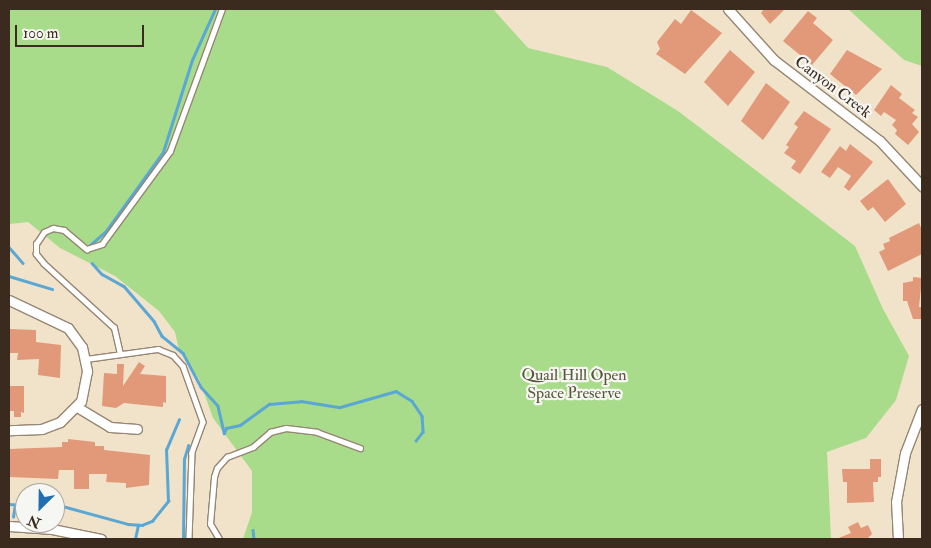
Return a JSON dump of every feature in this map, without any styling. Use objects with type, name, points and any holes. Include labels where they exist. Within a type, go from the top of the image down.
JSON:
[{"type":"street","name":"Canyon Creek","points":[[728,9],[774,60],[880,141],[922,186]]},
{"type":"street","points":[[9,300],[68,328],[78,339],[86,359],[86,384],[77,407],[52,426],[9,430]]},
{"type":"street","points":[[77,407],[110,427],[137,429]]},
{"type":"street","points":[[898,539],[898,492],[905,453],[922,409]]},
{"type":"street","points":[[9,526],[52,529],[101,539]]},
{"type":"lane","points":[[120,354],[114,328],[44,264],[36,254],[36,244],[44,232],[53,228],[64,230],[87,249],[102,244],[170,151],[222,9]]},
{"type":"lane","points":[[86,359],[151,348],[165,350],[180,361],[186,371],[203,426],[192,452],[189,539]]},
{"type":"lane","points":[[218,539],[210,524],[214,477],[217,468],[227,456],[253,447],[270,432],[286,428],[317,432],[360,448]]},
{"type":"green space","name":"Quail Hill Open Space Preserve","points":[[9,9],[493,9],[528,48],[607,67],[678,111],[855,246],[883,309],[909,356],[896,400],[866,438],[827,452],[831,539],[243,539],[252,512],[252,471],[213,418],[199,379],[179,350],[175,332],[159,311],[115,276],[60,248],[28,222],[9,224]]},
{"type":"green space","points":[[848,9],[922,9],[922,66],[904,60]]},
{"type":"building","points":[[764,9],[785,9],[770,24],[761,13]]},
{"type":"building","points":[[691,10],[722,33],[685,74],[656,54],[660,49],[657,42],[675,19],[681,24]]},
{"type":"building","points":[[808,11],[817,18],[813,23],[833,40],[812,65],[783,41]]},
{"type":"building","points":[[730,50],[755,72],[728,106],[704,82]]},
{"type":"building","points":[[847,50],[882,69],[856,95],[830,74]]},
{"type":"building","points":[[766,83],[790,102],[763,140],[741,121]]},
{"type":"building","points":[[891,85],[902,94],[899,98],[915,110],[912,113],[918,117],[912,124],[919,132],[908,145],[895,134],[897,130],[892,125],[896,120],[884,112],[881,116],[874,110]]},
{"type":"building","points":[[804,111],[831,129],[800,174],[791,168],[796,161],[784,153],[789,147],[786,145],[798,127],[794,124]]},
{"type":"building","points":[[850,144],[873,162],[849,191],[844,187],[851,176],[838,167],[830,178],[821,172],[840,146],[846,151]]},
{"type":"building","points":[[888,179],[906,204],[885,222],[873,207],[868,211],[860,201]]},
{"type":"building","points":[[919,223],[922,230],[922,254],[888,271],[879,252],[885,249],[883,244],[890,241],[889,238]]},
{"type":"building","points":[[913,277],[922,278],[919,307],[922,307],[922,319],[913,319],[907,301],[903,301],[903,283],[913,281]]},
{"type":"building","points":[[9,329],[36,330],[36,342],[61,345],[60,378],[38,375],[39,359],[17,360],[18,353],[9,353]]},
{"type":"building","points":[[139,362],[145,366],[140,374],[166,376],[166,403],[163,402],[163,407],[124,403],[116,408],[102,406],[104,373],[117,374],[117,364],[124,364],[123,386]]},
{"type":"building","points":[[9,386],[24,386],[24,413],[21,412],[21,417],[14,417],[14,411],[9,411]]},
{"type":"building","points":[[68,439],[95,442],[95,446],[104,446],[104,450],[150,455],[149,485],[126,488],[126,483],[106,482],[107,474],[89,474],[89,489],[74,489],[74,470],[59,470],[58,479],[9,477],[9,449],[62,447],[62,442],[68,442]]},
{"type":"building","points":[[870,459],[881,459],[881,477],[878,477],[878,482],[873,482],[874,502],[847,503],[847,482],[843,482],[842,469],[870,469]]},
{"type":"building","points":[[858,522],[861,528],[868,525],[872,534],[867,539],[836,539],[851,533],[848,527]]},
{"type":"waterway","points":[[90,245],[106,231],[163,152],[192,60],[215,9]]},
{"type":"waterway","points":[[9,247],[23,263]]},
{"type":"waterway","points":[[92,263],[102,274],[124,286],[154,321],[162,336],[183,353],[201,387],[218,406],[224,433],[226,428],[240,425],[269,404],[301,401],[340,407],[396,391],[412,401],[422,416],[423,432],[416,441]]},
{"type":"waterway","points":[[9,276],[52,289]]},
{"type":"waterway","points":[[65,507],[128,524],[142,525],[152,521],[168,501],[166,450],[179,420]]},
{"type":"waterway","points":[[183,539],[184,459],[188,446]]},
{"type":"waterway","points":[[9,504],[15,504]]},
{"type":"waterway","points":[[13,517],[15,505]]},
{"type":"waterway","points":[[135,539],[138,525]]},
{"type":"waterway","points":[[253,530],[254,539]]}]
